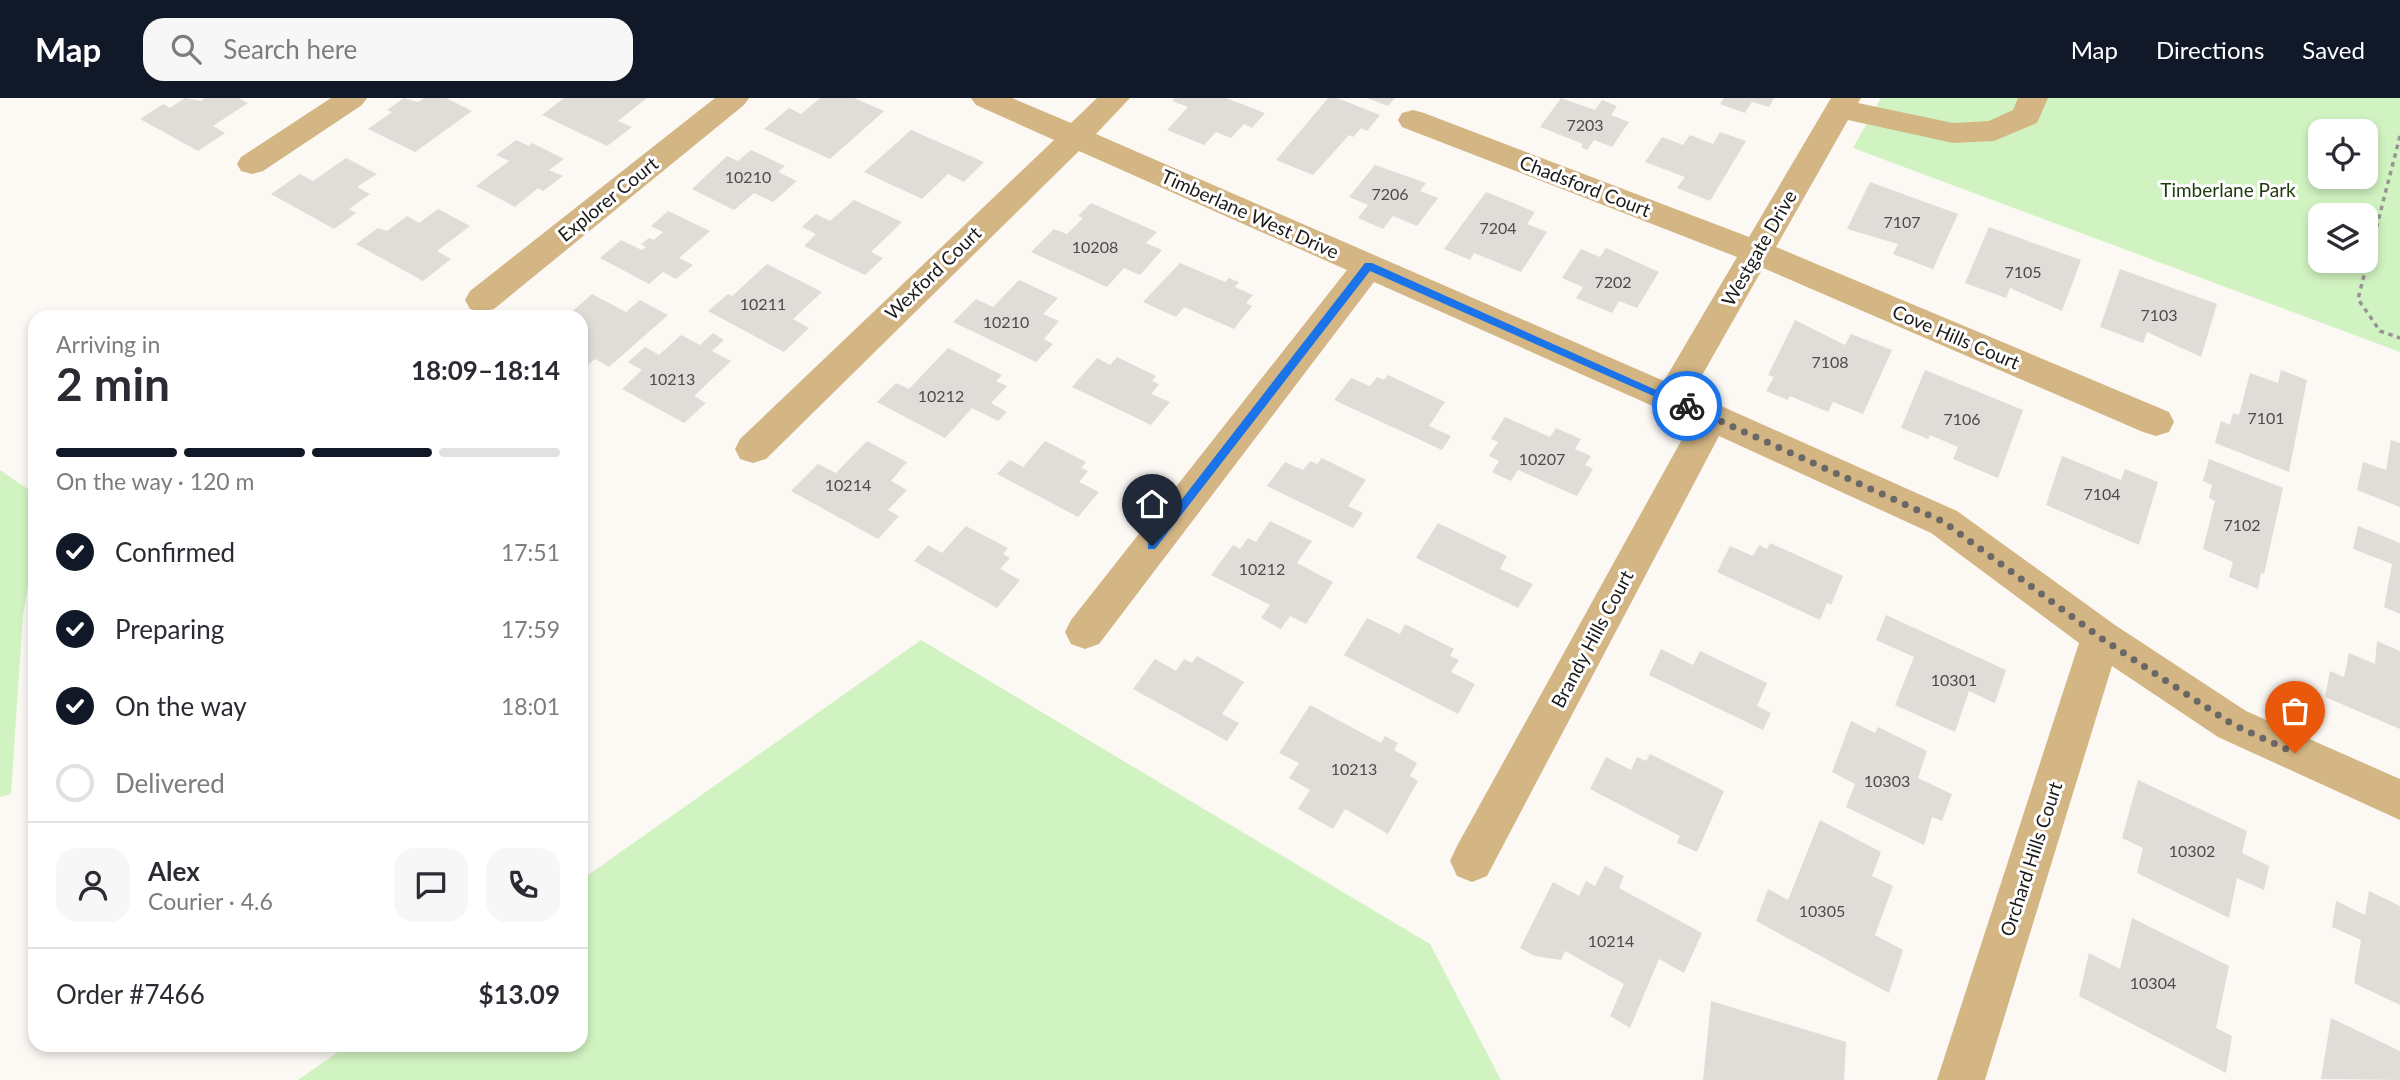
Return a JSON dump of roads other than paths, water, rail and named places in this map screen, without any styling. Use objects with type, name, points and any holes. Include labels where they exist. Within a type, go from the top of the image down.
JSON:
[{"type":"street","points":[[253,164],[352,98]]},
{"type":"street","name":"Explorer Court","points":[[482,300],[734,98]]},
{"type":"street","name":"Timberlane West Drive","points":[[986,98],[1712,417],[1944,522],[2101,638],[2232,724],[2400,800]]},
{"type":"street","name":"Wexford Court","points":[[753,449],[1115,98]]},
{"type":"street","points":[[1843,103],[1953,133],[1994,131],[2026,116],[2033,98]]},
{"type":"street","name":"Westgate Drive","points":[[1671,399],[1843,103]]},
{"type":"street","name":"Chadsford Court","points":[[1413,120],[1756,253]]},
{"type":"street","name":"Cove Hills Court","points":[[1756,253],[2156,422]]},
{"type":"street","points":[[1085,632],[1368,266]]},
{"type":"street","name":"Brandy Hills Court","points":[[1472,861],[1712,417]]},
{"type":"street","name":"Orchard Hills Court","points":[[1961,1080],[2101,638]]},
{"type":"park label","name":"Timberlane Park","points":[[2228,190]]}]
